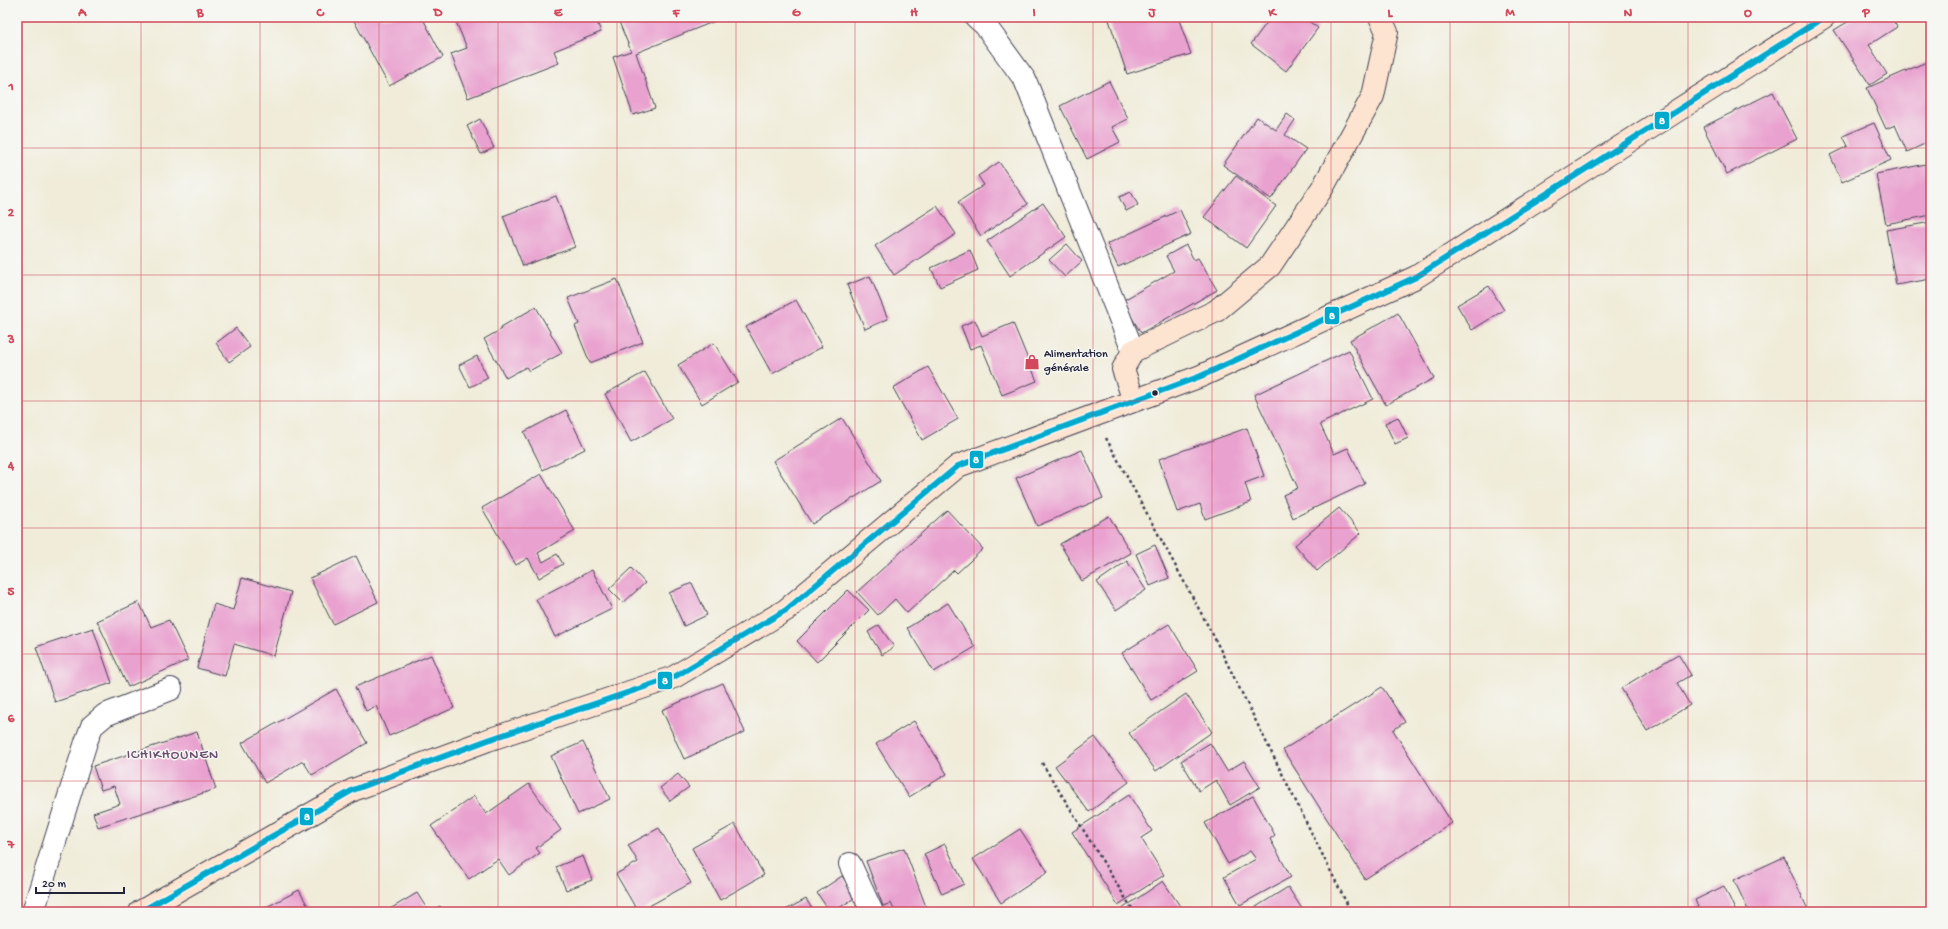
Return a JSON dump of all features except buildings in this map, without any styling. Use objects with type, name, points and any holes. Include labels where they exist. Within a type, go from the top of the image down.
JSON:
[{"type":"street","points":[[976,17],[985,25],[1025,80],[1133,351]]},
{"type":"street","points":[[1134,401],[1123,369],[1133,351],[1216,311],[1270,266],[1323,187],[1373,96],[1387,32],[1380,17]]},
{"type":"street","points":[[140,912],[353,790],[488,740],[674,677],[786,610],[958,466],[1201,376],[1416,277],[1620,145],[1824,17]]},
{"type":"street","points":[[32,912],[92,726],[105,715],[171,689]]},
{"type":"street","points":[[850,864],[872,912]]},
{"type":"path","points":[[1094,416],[1213,635],[1351,912]]},
{"type":"path","points":[[1042,763],[1134,912]]},
{"type":"transit line","name":"8","points":[[140,912],[353,790],[488,740],[674,677],[786,610],[958,466],[1201,376],[1416,277],[1824,17]]},
{"type":"place","name":"Alimentation générale","points":[[1032,362]]},
{"type":"district","name":"ICHIKHOUNEN","points":[[173,755]]}]
